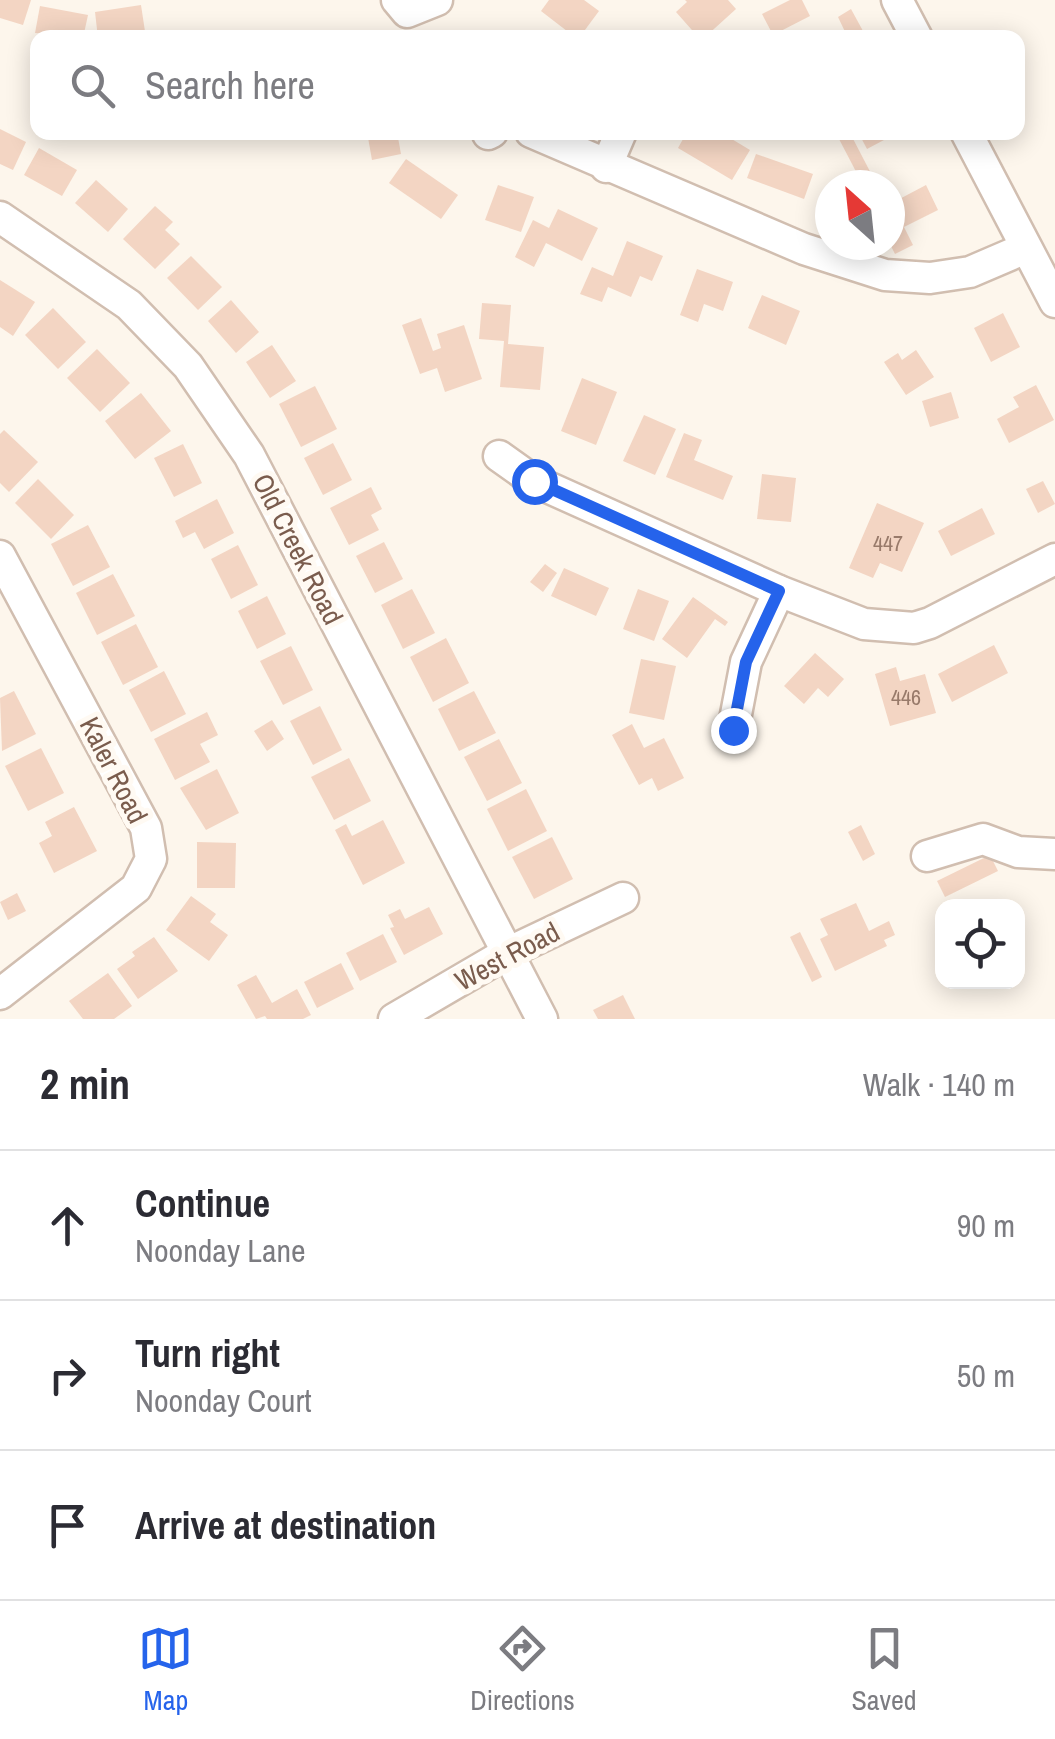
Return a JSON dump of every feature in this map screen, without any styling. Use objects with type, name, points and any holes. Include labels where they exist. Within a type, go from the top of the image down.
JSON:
[{"type":"street","points":[[397,0],[407,12],[438,0]]},
{"type":"street","points":[[897,0],[913,30]]},
{"type":"street","points":[[548,140],[804,249],[886,275],[930,278],[970,272],[1026,248]]},
{"type":"street","points":[[606,167],[617,140]]},
{"type":"street","points":[[970,140],[1055,302]]},
{"type":"street","name":"Old Creek Road","points":[[0,217],[129,305],[198,380],[249,455],[542,1019]]},
{"type":"street","points":[[499,456],[534,481],[779,591],[864,624],[914,628],[952,614],[1055,559]]},
{"type":"street","name":"Kaler Road","points":[[0,556],[146,828],[151,859],[136,888],[0,994]]},
{"type":"street","points":[[733,730],[746,662],[779,591]]},
{"type":"street","points":[[927,856],[983,839],[1018,852],[1055,854]]},
{"type":"street","name":"West Road","points":[[394,1019],[508,954],[623,898]]},
{"type":"building","points":[[0,0],[31,0],[23,25],[0,18]]},
{"type":"building","points":[[549,0],[584,0],[599,11],[585,30],[566,30],[541,11]]},
{"type":"building","points":[[728,0],[736,9],[713,30],[692,30],[676,12],[687,2]]},
{"type":"building","points":[[790,0],[802,0],[810,16],[783,30],[770,30],[762,14]]},
{"type":"building","points":[[141,5],[145,30],[97,30],[95,12]]},
{"type":"building","points":[[40,6],[88,15],[85,30],[36,30]]},
{"type":"building","points":[[851,9],[862,30],[844,30],[838,17]]},
{"type":"building","points":[[0,129],[26,142],[13,170],[0,164]]},
{"type":"building","points":[[368,140],[398,140],[401,154],[372,160]]},
{"type":"building","points":[[682,140],[733,140],[750,150],[732,180],[678,148]]},
{"type":"building","points":[[840,140],[854,140],[869,170],[855,170]]},
{"type":"building","points":[[862,140],[884,140],[867,149]]},
{"type":"building","points":[[39,148],[77,170],[62,196],[24,175]]},
{"type":"building","points":[[756,154],[813,174],[804,199],[747,178]]},
{"type":"building","points":[[406,159],[458,195],[441,219],[389,183]]},
{"type":"building","points":[[96,180],[128,209],[108,232],[75,203]]},
{"type":"building","points":[[498,185],[534,197],[521,232],[485,220]]},
{"type":"building","points":[[926,185],[938,210],[905,226],[905,196]]},
{"type":"building","points":[[155,206],[173,222],[165,230],[180,244],[155,269],[123,239]]},
{"type":"building","points":[[558,209],[598,228],[582,261],[546,243],[534,267],[515,257],[533,220],[549,228]]},
{"type":"building","points":[[905,229],[913,245],[905,249]]},
{"type":"building","points":[[627,241],[663,256],[652,281],[640,276],[631,297],[608,287],[602,302],[580,294],[592,267],[613,276]]},
{"type":"building","points":[[191,256],[222,287],[198,310],[167,278]]},
{"type":"building","points":[[697,269],[733,282],[723,311],[704,304],[698,322],[680,315]]},
{"type":"building","points":[[0,280],[35,302],[13,336],[0,327]]},
{"type":"building","points":[[762,295],[800,311],[786,345],[748,328]]},
{"type":"building","points":[[231,300],[259,332],[236,353],[208,321]]},
{"type":"building","points":[[482,303],[511,305],[508,344],[544,347],[540,390],[500,387],[504,341],[479,339]]},
{"type":"building","points":[[53,308],[86,342],[58,369],[25,335]]},
{"type":"building","points":[[1003,313],[1020,347],[991,362],[974,328]]},
{"type":"building","points":[[421,318],[433,351],[441,348],[437,334],[464,325],[482,379],[445,392],[437,368],[420,374],[402,325]]},
{"type":"building","points":[[272,345],[296,381],[270,398],[246,362]]},
{"type":"building","points":[[97,349],[130,383],[100,412],[67,378]]},
{"type":"building","points":[[916,350],[934,377],[906,395],[884,362],[898,353],[902,360]]},
{"type":"building","points":[[582,378],[617,392],[596,445],[561,431]]},
{"type":"building","points":[[1036,385],[1054,420],[1009,443],[997,419],[1019,407],[1013,397]]},
{"type":"building","points":[[315,386],[337,429],[301,447],[279,404]]},
{"type":"building","points":[[951,392],[959,418],[930,427],[922,401]]},
{"type":"building","points":[[141,393],[171,431],[135,459],[105,421]]},
{"type":"building","points":[[644,415],[676,429],[655,475],[623,461]]},
{"type":"building","points":[[4,430],[38,462],[9,492],[0,483],[0,434]]},
{"type":"building","points":[[684,433],[702,440],[694,460],[733,476],[723,500],[666,477]]},
{"type":"building","points":[[333,443],[352,480],[323,495],[304,458]]},
{"type":"building","points":[[183,444],[202,483],[174,497],[154,458]]},
{"type":"building","points":[[762,474],[796,478],[791,522],[757,519]]},
{"type":"building","points":[[38,479],[74,515],[51,539],[15,503]]},
{"type":"building","points":[[1043,481],[1055,504],[1038,513],[1026,489]]},
{"type":"building","points":[[371,487],[382,509],[371,515],[379,530],[349,545],[330,508]]},
{"type":"building","points":[[217,499],[234,533],[204,549],[195,532],[183,538],[175,521]]},
{"type":"building","points":[[877,503],[924,523],[902,572],[880,563],[873,578],[849,568]]},
{"type":"building","points":[[982,508],[995,534],[951,556],[938,531]]},
{"type":"building","points":[[88,525],[110,567],[73,586],[51,544]]},
{"type":"building","points":[[384,542],[403,579],[375,593],[356,556]]},
{"type":"building","points":[[238,545],[258,585],[231,599],[211,559]]},
{"type":"building","points":[[545,564],[557,573],[543,592],[530,582]]},
{"type":"building","points":[[564,568],[609,588],[596,616],[551,596]]},
{"type":"building","points":[[113,574],[135,616],[97,635],[76,593]]},
{"type":"building","points":[[412,589],[435,633],[403,649],[381,605]]},
{"type":"building","points":[[638,589],[669,601],[654,641],[623,629]]},
{"type":"building","points":[[267,596],[286,634],[257,649],[238,611]]},
{"type":"building","points":[[693,597],[728,622],[725,626],[715,619],[687,658],[662,639]]},
{"type":"building","points":[[136,624],[158,667],[123,685],[101,642]]},
{"type":"building","points":[[446,638],[469,683],[433,702],[410,657]]},
{"type":"building","points":[[994,645],[1008,673],[952,702],[938,674]]},
{"type":"building","points":[[291,646],[313,690],[283,705],[260,661]]},
{"type":"building","points":[[815,653],[844,679],[828,697],[818,688],[804,704],[784,686]]},
{"type":"building","points":[[641,659],[676,666],[664,720],[629,713]]},
{"type":"building","points":[[896,667],[900,681],[925,674],[936,713],[890,726],[875,674]]},
{"type":"building","points":[[164,671],[186,714],[151,732],[129,690]]},
{"type":"building","points":[[14,691],[36,734],[2,751],[0,698]]},
{"type":"building","points":[[474,691],[496,733],[459,751],[438,709]]},
{"type":"building","points":[[320,706],[342,750],[313,765],[290,721]]},
{"type":"building","points":[[207,712],[218,735],[200,744],[210,762],[175,780],[154,739]]},
{"type":"building","points":[[272,720],[284,739],[267,751],[254,731]]},
{"type":"building","points":[[632,724],[644,748],[664,738],[684,778],[658,791],[652,778],[639,785],[612,735]]},
{"type":"building","points":[[499,739],[522,783],[487,801],[464,757]]},
{"type":"building","points":[[41,748],[64,793],[28,811],[5,766]]},
{"type":"building","points":[[349,758],[371,801],[334,820],[311,777]]},
{"type":"building","points":[[217,769],[239,813],[206,830],[180,788]]},
{"type":"building","points":[[526,789],[547,831],[508,851],[487,809]]},
{"type":"building","points":[[74,807],[97,851],[54,873],[39,843],[52,836],[45,822]]},
{"type":"building","points":[[383,820],[405,863],[363,885],[335,830],[346,824],[352,836]]},
{"type":"building","points":[[861,825],[875,854],[863,861],[848,832]]},
{"type":"building","points":[[552,837],[573,879],[534,899],[512,857]]},
{"type":"building","points":[[197,842],[236,843],[235,888],[197,888]]},
{"type":"building","points":[[990,855],[998,871],[945,897],[937,881]]},
{"type":"building","points":[[17,893],[26,911],[8,920],[0,902]]},
{"type":"building","points":[[191,896],[216,914],[210,922],[228,935],[209,961],[166,930]]},
{"type":"building","points":[[856,903],[869,931],[889,921],[895,935],[884,940],[887,946],[835,971],[820,939],[828,935],[820,919]]},
{"type":"building","points":[[429,907],[443,934],[404,955],[388,915],[400,909],[405,919]]},
{"type":"building","points":[[800,932],[822,977],[812,982],[790,937]]},
{"type":"building","points":[[383,934],[397,962],[360,981],[346,953]]},
{"type":"building","points":[[154,937],[178,971],[138,999],[117,969],[135,956],[132,952]]},
{"type":"building","points":[[341,963],[354,989],[317,1008],[304,982]]},
{"type":"building","points":[[108,973],[132,1006],[114,1019],[83,1019],[69,1001]]},
{"type":"building","points":[[256,975],[272,1003],[297,989],[311,1015],[303,1019],[256,1019],[237,985]]},
{"type":"building","points":[[623,995],[635,1019],[598,1019],[593,1010]]},
{"type":"route","points":[[534,481],[779,591],[746,662],[733,730]]}]
